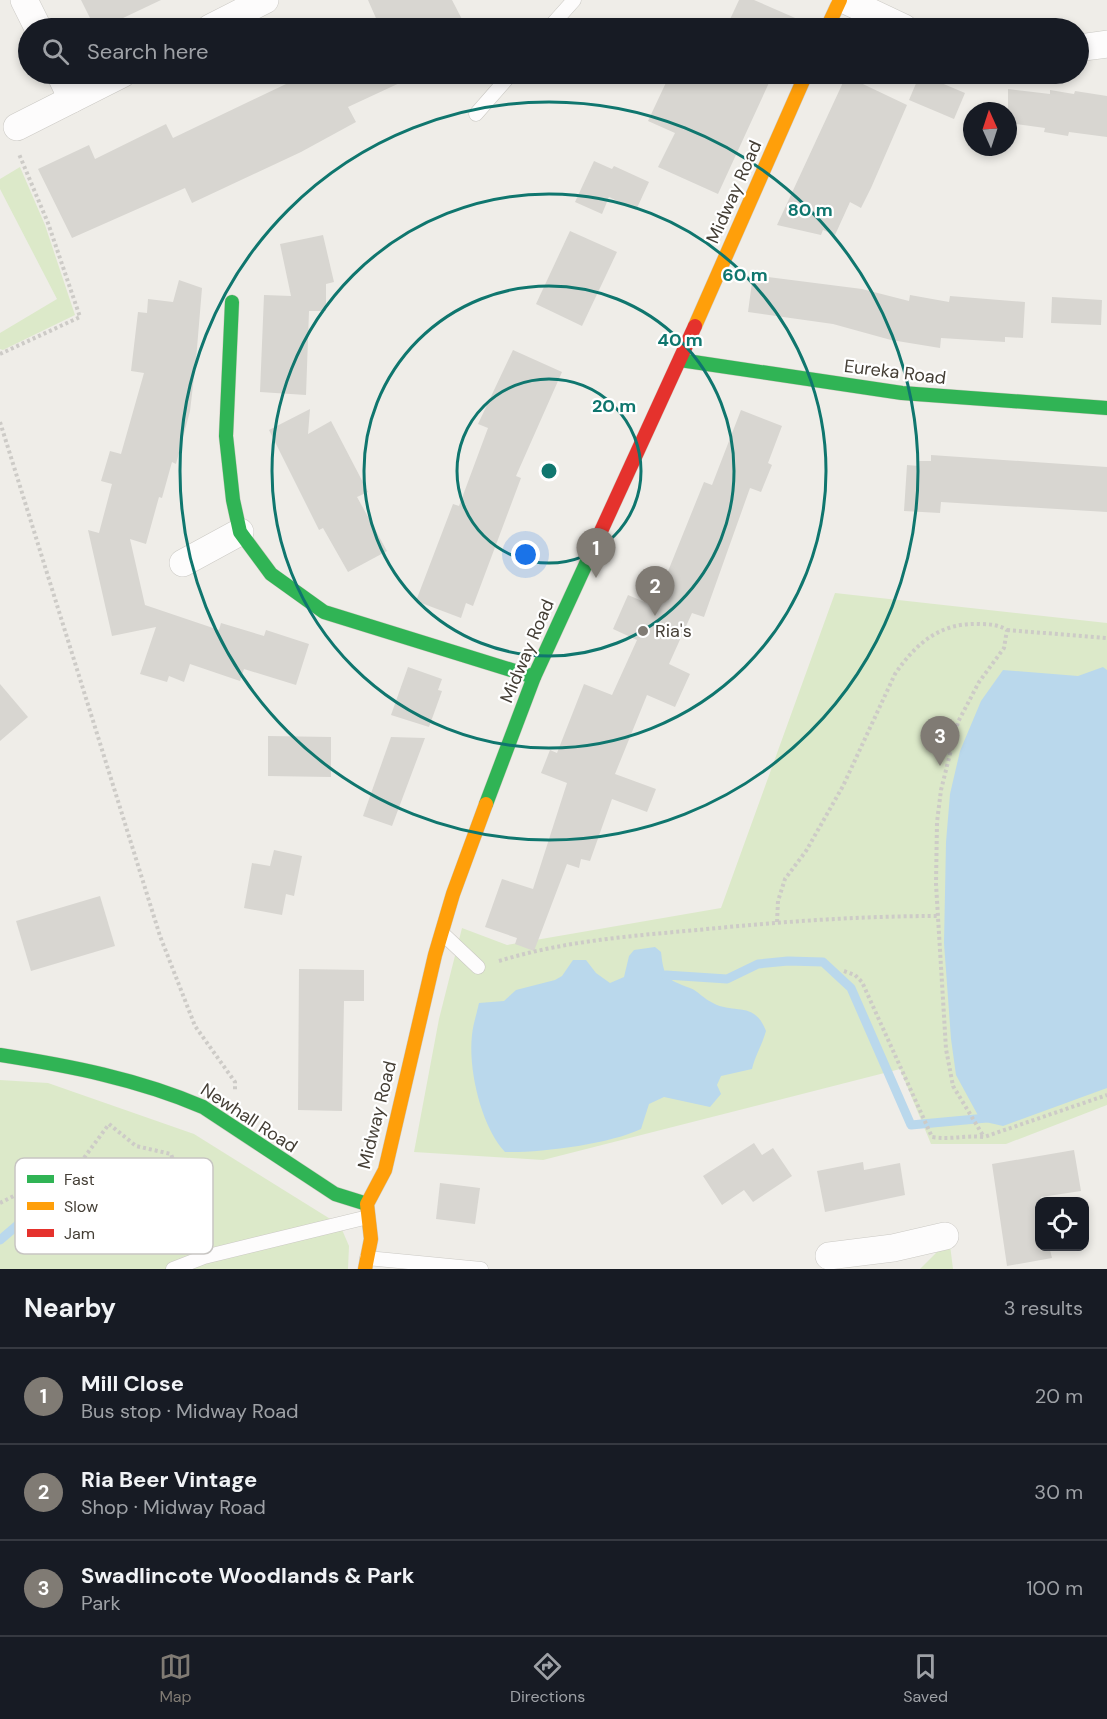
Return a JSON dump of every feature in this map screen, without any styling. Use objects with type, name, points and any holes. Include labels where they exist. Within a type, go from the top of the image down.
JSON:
[{"type":"main road","points":[[833,18],[843,0]]},
{"type":"main road","name":"Midway Road","points":[[368,1211],[385,1170],[453,894],[534,677],[680,360],[802,84]]},
{"type":"main road","points":[[231,302],[226,436],[233,500],[240,532],[271,574],[324,612],[534,677]]},
{"type":"main road","name":"Eureka Road","points":[[680,360],[902,393],[1107,408]]},
{"type":"main road","name":"Newhall Road","points":[[0,1055],[95,1072],[179,1096],[236,1128],[335,1194],[368,1211]]},
{"type":"main road","points":[[366,1264],[371,1239],[368,1211]]},
{"type":"street","points":[[24,0],[33,18]]},
{"type":"street","points":[[230,18],[265,0]]},
{"type":"street","points":[[843,0],[882,18]]},
{"type":"street","points":[[1089,46],[1107,44]]},
{"type":"street","points":[[65,84],[72,99]]},
{"type":"street","points":[[17,127],[102,84]]},
{"type":"street","points":[[183,563],[240,532]]},
{"type":"street","points":[[829,1256],[896,1258],[945,1236]]},
{"type":"lane","points":[[558,18],[574,0]]},
{"type":"lane","points":[[476,114],[502,84]]},
{"type":"lane","points":[[442,932],[478,967]]},
{"type":"lane","points":[[173,1269],[204,1257],[368,1211]]},
{"type":"lane","points":[[366,1264],[481,1269]]},
{"type":"path","points":[[0,354],[80,317],[48,223],[16,148],[17,127]]},
{"type":"path","points":[[0,422],[160,936],[195,1026],[235,1082],[236,1128]]},
{"type":"path","points":[[777,922],[778,901],[785,879],[806,851],[843,786],[895,674],[904,661],[927,638],[948,626],[991,624],[1007,630],[1107,638]]},
{"type":"path","points":[[983,1136],[953,1086],[945,1040],[938,916],[937,822],[949,754],[962,715],[979,682],[1004,648],[1007,630]]},
{"type":"path","points":[[478,967],[578,942],[635,934],[840,917],[938,916]]},
{"type":"path","points":[[844,971],[855,975],[862,982],[932,1137],[953,1140],[964,1135],[983,1136],[1107,1095]]},
{"type":"path","points":[[84,1158],[110,1124],[136,1146],[171,1154],[172,1158]]},
{"type":"path","points":[[0,1203],[15,1195]]},
{"type":"green space","points":[[20,167],[45,225],[75,315],[3,350],[0,349],[0,333],[57,299],[0,189],[0,179]]},
{"type":"green space","points":[[835,593],[1107,623],[1107,1105],[1006,1144],[931,1144],[900,1069],[543,1160],[414,1152],[439,1019],[462,928],[507,945],[721,908]]},
{"type":"green space","points":[[0,1080],[48,1083],[194,1134],[340,1225],[349,1246],[348,1269],[0,1269]]},
{"type":"green space","points":[[950,1245],[953,1269],[920,1269],[937,1252]]},
{"type":"water","points":[[1103,667],[1107,670],[1107,1088],[1003,1126],[981,1121],[956,1075],[944,943],[946,842],[950,794],[960,751],[981,701],[1003,670],[1078,676]]},
{"type":"water","points":[[655,947],[661,952],[663,967],[671,980],[693,989],[721,1006],[750,1012],[761,1021],[766,1031],[752,1069],[721,1076],[717,1085],[721,1094],[710,1107],[664,1097],[649,1104],[641,1129],[628,1134],[574,1146],[505,1152],[489,1128],[474,1080],[471,1049],[479,1003],[504,1001],[516,990],[555,980],[562,976],[573,960],[586,960],[596,973],[610,983],[624,977],[629,956],[634,950]]},
{"type":"building","points":[[81,0],[161,0],[123,18],[90,18]]},
{"type":"building","points":[[368,0],[452,0],[461,18],[376,18]]},
{"type":"building","points":[[739,0],[754,0],[795,18],[731,18]]},
{"type":"building","points":[[286,84],[397,84],[348,107],[356,122],[301,152],[192,203],[185,188],[72,238],[38,169],[89,145],[95,159],[166,124],[173,138]]},
{"type":"building","points":[[665,84],[768,84],[718,194],[658,167],[675,133],[648,121]]},
{"type":"building","points":[[842,84],[863,84],[907,105],[861,208],[850,202],[835,235],[823,230],[821,235],[777,225]]},
{"type":"building","points":[[916,84],[944,84],[965,93],[954,119],[909,100]]},
{"type":"building","points":[[1008,89],[1050,94],[1050,90],[1074,94],[1075,91],[1107,96],[1107,137],[1069,132],[1068,136],[1044,132],[1045,128],[1017,124],[1017,102],[1008,102]]},
{"type":"building","points":[[594,161],[612,169],[614,166],[649,182],[636,210],[609,197],[602,214],[575,202]]},
{"type":"building","points":[[570,231],[617,252],[582,326],[536,304]]},
{"type":"building","points":[[323,235],[334,282],[326,284],[326,311],[309,311],[306,395],[260,392],[264,295],[291,296],[280,244]]},
{"type":"building","points":[[753,275],[862,289],[909,301],[910,295],[949,302],[950,296],[1025,302],[1023,338],[1005,337],[1005,342],[941,338],[940,348],[891,340],[833,324],[748,312]]},
{"type":"building","points":[[179,280],[202,288],[196,360],[190,411],[176,464],[172,462],[162,498],[159,497],[146,544],[130,539],[145,605],[219,630],[221,623],[264,636],[266,630],[309,644],[296,685],[244,669],[240,681],[190,664],[184,682],[169,676],[167,682],[140,674],[156,627],[112,636],[88,530],[99,533],[112,484],[101,481],[110,451],[121,454],[144,373],[131,371],[138,312],[147,313],[148,299],[173,302]]},
{"type":"building","points":[[1052,297],[1102,300],[1101,325],[1051,323]]},
{"type":"building","points":[[513,350],[562,372],[516,476],[521,478],[473,606],[466,603],[461,618],[416,601],[453,504],[459,506],[488,428],[478,424]]},
{"type":"building","points":[[310,409],[308,434],[331,421],[368,492],[357,497],[387,551],[348,572],[323,528],[319,530],[269,430]]},
{"type":"building","points":[[741,410],[782,426],[768,463],[772,465],[761,492],[750,488],[704,617],[692,613],[669,664],[690,674],[675,707],[647,695],[615,774],[656,789],[647,812],[612,799],[590,861],[581,859],[579,868],[567,864],[534,951],[515,944],[517,938],[485,927],[502,879],[533,889],[567,783],[541,773],[550,750],[557,753],[584,684],[612,695],[637,640],[613,629],[628,595],[654,606],[704,482],[712,485]]},
{"type":"building","points":[[931,455],[1107,467],[1107,512],[941,502],[940,513],[904,511],[907,465],[919,466],[919,461],[931,461]]},
{"type":"building","points":[[408,667],[442,679],[438,690],[442,691],[429,727],[391,715]]},
{"type":"building","points":[[0,684],[28,717],[0,741]]},
{"type":"building","points":[[268,736],[331,737],[331,777],[268,776]]},
{"type":"building","points":[[391,737],[425,738],[392,826],[363,816]]},
{"type":"building","points":[[274,850],[302,856],[294,896],[286,894],[282,915],[244,908],[252,863],[270,866]]},
{"type":"building","points":[[100,896],[115,946],[31,971],[16,921]]},
{"type":"building","points":[[299,969],[364,970],[364,1001],[344,1001],[342,1111],[298,1110]]},
{"type":"building","points":[[754,1143],[762,1155],[773,1148],[792,1176],[753,1202],[744,1190],[722,1205],[703,1176]]},
{"type":"building","points":[[1074,1150],[1081,1191],[1035,1197],[1035,1251],[1050,1251],[1052,1258],[1007,1266],[992,1164]]},
{"type":"building","points":[[863,1162],[864,1170],[900,1163],[905,1195],[825,1212],[817,1171]]},
{"type":"building","points":[[440,1183],[480,1188],[475,1224],[436,1219]]},
{"type":"waterway","points":[[666,975],[727,979],[758,964],[788,961],[823,962],[851,988],[911,1125],[987,1118]]},
{"type":"waterway","points":[[0,1240],[15,1227]]},
{"type":"traffic: fast","points":[[232,302],[226,436],[233,500],[240,532],[271,574],[324,612],[534,677]]},
{"type":"traffic: fast","points":[[680,360],[902,393],[1107,408]]},
{"type":"traffic: fast","points":[[486,804],[534,677],[591,553]]},
{"type":"traffic: fast","points":[[0,1055],[129,1081],[203,1107],[335,1194],[367,1204]]},
{"type":"traffic: slow","points":[[832,18],[840,0]]},
{"type":"traffic: slow","points":[[695,326],[802,84]]},
{"type":"traffic: slow","points":[[365,1269],[371,1239],[367,1204],[385,1170],[435,955],[453,894],[486,804]]},
{"type":"traffic: jam","points":[[591,553],[695,326]]},
{"type":"place","name":"Mill Close","points":[[596,578]]},
{"type":"place","name":"Ria Beer Vintage","points":[[655,616]]},
{"type":"place","name":"Ria's","points":[[643,631]]},
{"type":"place","name":"Swadlincote Woodlands & Park","points":[[940,766]]}]
